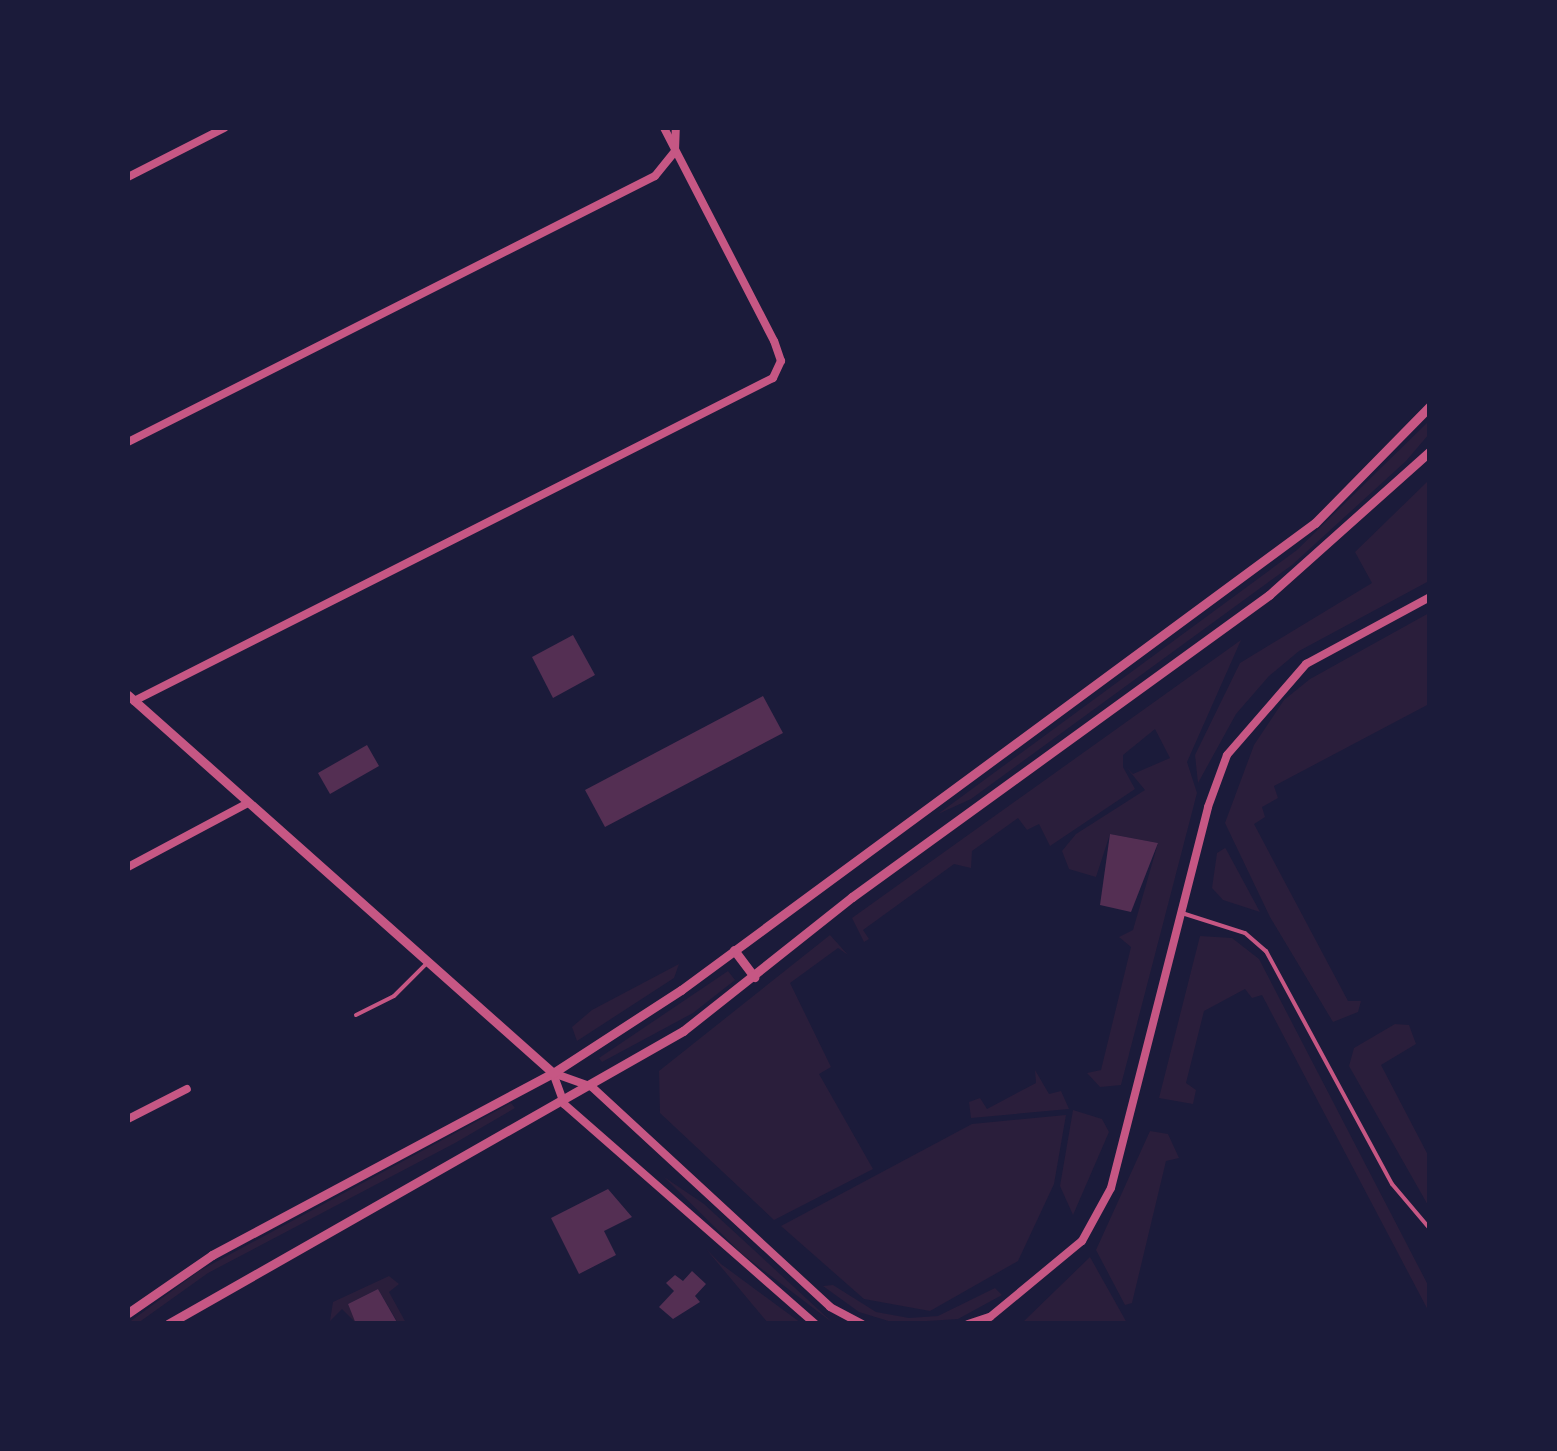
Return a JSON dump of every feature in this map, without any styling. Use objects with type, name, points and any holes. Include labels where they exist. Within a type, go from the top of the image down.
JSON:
[{"type":"street","points":[[128,177],[224,128]]},
{"type":"street","points":[[664,128],[774,341],[780,367],[767,383],[131,698],[553,1073],[592,1088],[830,1307],[862,1324]]},
{"type":"street","points":[[128,442],[655,176],[676,151],[676,128]]},
{"type":"street","points":[[128,1314],[212,1255],[553,1073],[734,950],[1315,524],[1430,406]]},
{"type":"street","points":[[168,1324],[564,1104],[683,1031],[1270,594],[1430,451]]},
{"type":"street","points":[[968,1324],[989,1320],[1082,1241],[1098,1215],[1134,1114],[1218,775],[1247,725],[1306,664],[1430,597]]},
{"type":"street","points":[[128,867],[248,803]]},
{"type":"street","points":[[734,950],[754,977]]},
{"type":"street","points":[[553,1073],[564,1104],[815,1324]]},
{"type":"street","points":[[128,1119],[187,1089]]},
{"type":"lane","points":[[1185,914],[1245,933],[1266,951],[1392,1184],[1430,1229]]},
{"type":"lane","points":[[356,1015],[394,996],[428,962]]},
{"type":"shaded area","points":[[1429,421],[1429,434],[1406,461],[1292,565],[971,799],[938,814],[1297,550]]},
{"type":"shaded area","points":[[1429,480],[1429,581],[1299,651],[1269,676],[1236,714],[1198,783],[1195,755],[1240,663],[1372,583],[1355,552]]},
{"type":"shaded area","points":[[1429,613],[1429,704],[1274,786],[1278,798],[1262,807],[1265,817],[1254,824],[1348,1001],[1361,1001],[1358,1012],[1333,1022],[1270,917],[1225,823],[1254,745],[1284,700],[1310,679]]},
{"type":"shaded area","points":[[1241,640],[1187,762],[1197,793],[1121,1085],[1100,1087],[1087,1073],[1101,1070],[1131,947],[1119,937],[1133,930],[1158,843],[1110,834],[1096,877],[1069,869],[1062,851],[1076,834],[1145,790],[1126,767],[1133,774],[1170,758],[1155,729],[1123,755],[1123,767],[1135,789],[1050,846],[1039,824],[1027,830],[1018,818],[972,851],[971,868],[954,864],[863,930],[869,939],[864,942],[852,918]]},
{"type":"shaded area","points":[[1225,848],[1260,912],[1223,900],[1212,888],[1217,853]]},
{"type":"shaded area","points":[[830,935],[848,955],[838,948],[790,983],[831,1067],[819,1074],[873,1169],[774,1220],[660,1113],[659,1071]]},
{"type":"shaded area","points":[[1200,936],[1232,938],[1259,959],[1429,1287],[1429,1312],[1262,995],[1252,998],[1245,989],[1204,1011],[1186,1083],[1196,1090],[1193,1104],[1159,1098]]},
{"type":"shaded area","points":[[679,964],[674,978],[577,1041],[572,1027],[592,1010]]},
{"type":"shaded area","points":[[728,971],[735,980],[693,1013],[602,1062],[599,1058]]},
{"type":"shaded area","points":[[1395,1024],[1409,1025],[1416,1044],[1381,1065],[1429,1157],[1429,1207],[1349,1066],[1354,1048]]},
{"type":"shaded area","points":[[1035,1070],[1049,1094],[1061,1091],[1069,1109],[971,1118],[969,1102],[980,1098],[987,1109],[1036,1083]]},
{"type":"shaded area","points":[[511,1103],[515,1108],[455,1143],[208,1273],[138,1323],[128,1323],[199,1271]]},
{"type":"shaded area","points":[[1073,1110],[1102,1119],[1109,1132],[1073,1215],[1060,1186]]},
{"type":"shaded area","points":[[1066,1115],[1054,1184],[1018,1261],[930,1311],[864,1299],[781,1226],[972,1124]]},
{"type":"shaded area","points":[[1150,1131],[1168,1134],[1179,1158],[1166,1161],[1132,1303],[1125,1305],[1096,1250]]},
{"type":"shaded area","points":[[664,1177],[704,1204],[833,1323],[742,1254]]},
{"type":"shaded area","points":[[706,1249],[721,1264],[801,1323],[768,1323]]},
{"type":"shaded area","points":[[1090,1257],[1127,1323],[1024,1323],[1024,1321]]},
{"type":"shaded area","points":[[389,1276],[399,1284],[389,1292],[406,1323],[398,1323],[378,1289],[348,1304],[356,1323],[342,1309],[330,1321],[333,1302]]},
{"type":"shaded area","points":[[833,1285],[876,1312],[909,1318],[938,1316],[995,1288],[1002,1295],[958,1319],[895,1323],[859,1312],[823,1286]]},
{"type":"building","points":[[573,635],[595,675],[553,698],[532,657]]},
{"type":"building","points":[[763,696],[783,733],[605,827],[585,790]]},
{"type":"building","points":[[367,745],[379,766],[330,794],[318,773]]},
{"type":"building","points":[[1110,834],[1158,843],[1131,912],[1100,905]]},
{"type":"building","points":[[608,1189],[632,1217],[604,1231],[616,1255],[579,1274],[551,1218]]},
{"type":"building","points":[[692,1271],[706,1284],[695,1296],[700,1302],[673,1319],[659,1307],[674,1291],[666,1283],[675,1275],[683,1281]]},
{"type":"building","points":[[378,1289],[398,1324],[356,1324],[348,1304]]}]
